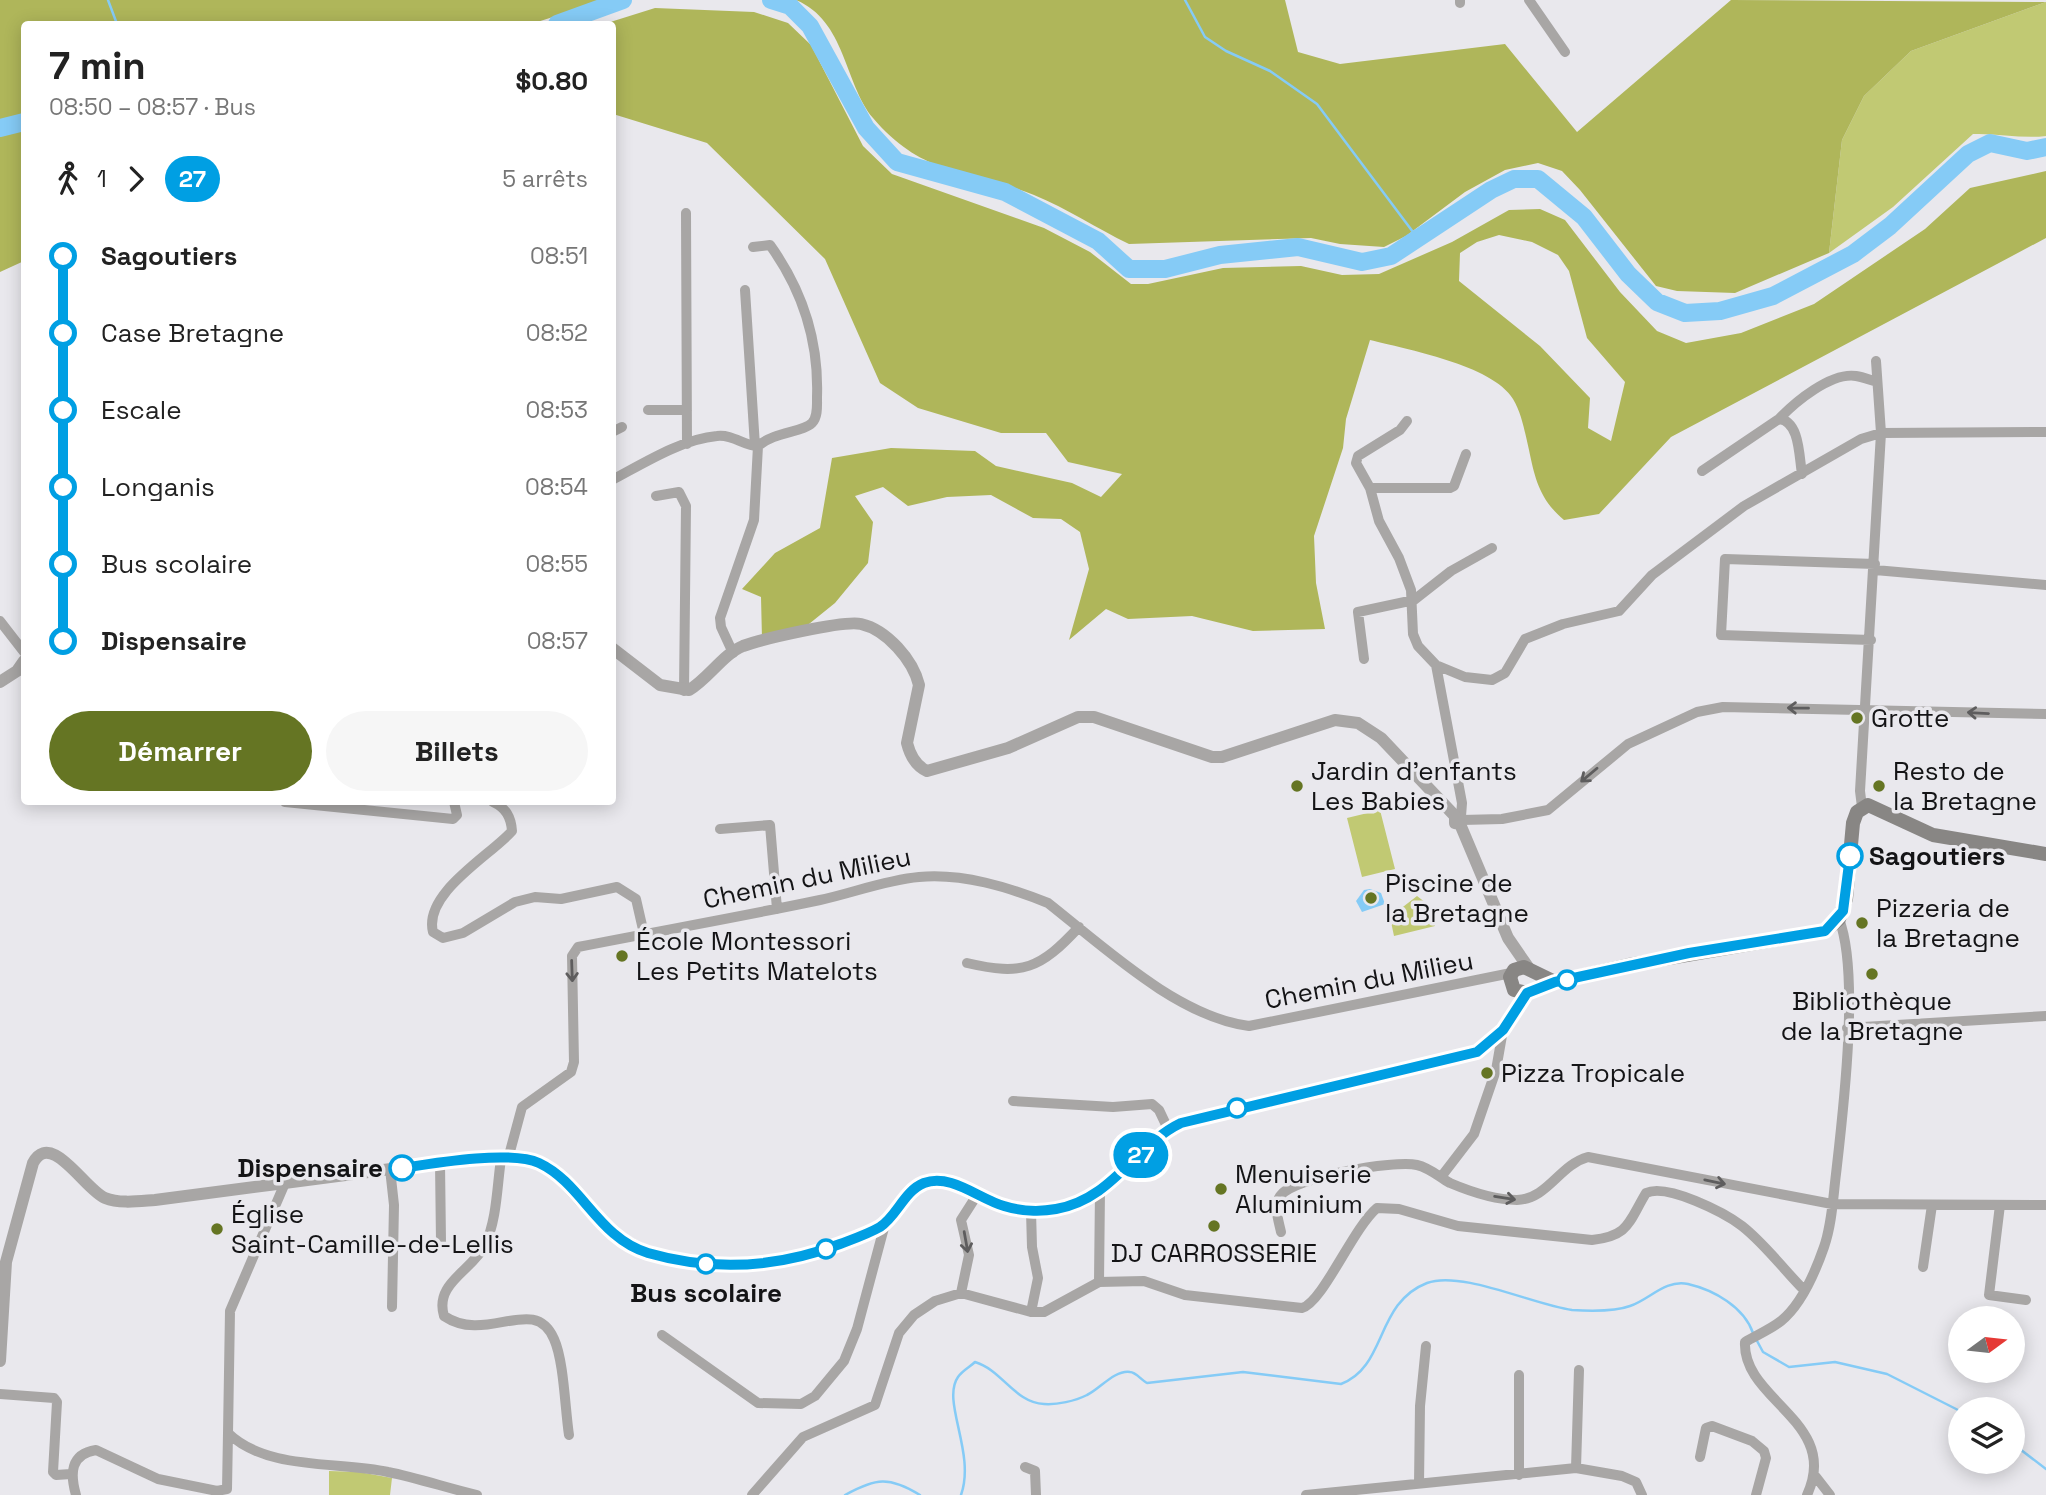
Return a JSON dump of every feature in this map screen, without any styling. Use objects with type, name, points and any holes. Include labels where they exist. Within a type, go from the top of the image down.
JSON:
[{"type":"main road","points":[[1522,980],[1555,982],[1701,951],[1819,933],[1832,927],[1839,919],[1847,889],[1853,823],[1862,807],[1877,807],[1933,835],[2046,854]]},
{"type":"street","points":[[1529,0],[1565,52]]},
{"type":"street","points":[[687,213],[687,444]]},
{"type":"street","points":[[752,247],[770,245],[789,271],[806,309],[814,343],[817,383],[816,417],[810,425],[772,435],[757,446]]},
{"type":"street","points":[[733,653],[721,627],[720,618],[754,520],[757,446],[745,290]]},
{"type":"street","points":[[1862,807],[1860,791],[1871,640],[1881,433],[1876,361]]},
{"type":"street","points":[[1702,471],[1779,419],[1796,402],[1826,383],[1853,375],[1877,382]]},
{"type":"street","points":[[648,410],[687,410]]},
{"type":"street","points":[[1779,419],[1793,425],[1802,474]]},
{"type":"street","points":[[1406,421],[1400,430],[1358,456],[1356,463],[1370,488],[1379,521],[1399,558],[1414,600],[1413,634],[1418,646],[1436,665],[1465,677],[1492,680],[1505,673],[1525,639],[1563,624],[1619,611],[1667,563],[1745,506],[1861,439],[1881,433],[2046,432]]},
{"type":"street","points":[[616,478],[687,444],[719,435],[757,446]]},
{"type":"street","points":[[1370,488],[1450,488],[1454,486],[1466,454]]},
{"type":"street","points":[[656,496],[679,492],[687,506],[684,691]]},
{"type":"street","points":[[1364,659],[1358,612],[1414,600],[1451,571],[1492,548]]},
{"type":"street","points":[[1871,640],[1721,635],[1725,559],[1875,567],[2046,585]]},
{"type":"street","points":[[0,621],[21,648]]},
{"type":"street","points":[[616,651],[660,685],[684,691],[705,681],[741,647],[842,624],[861,624],[883,635],[901,650],[918,682],[907,743],[909,752],[920,767],[927,771],[1008,748],[1078,717],[1094,718],[1212,757],[1222,757],[1335,720],[1358,723],[1381,737],[1460,819],[1515,951],[1522,980],[1513,1011],[1503,1030],[1488,1045],[1463,1057],[1326,1086],[1195,1119],[1168,1129],[1122,1174],[1100,1190],[1058,1209],[1031,1211],[1003,1206],[950,1182],[925,1182],[914,1189],[885,1224],[857,1329],[844,1361],[815,1396],[801,1404],[758,1404],[662,1335]]},
{"type":"street","points":[[0,682],[21,665]]},
{"type":"street","points":[[1436,665],[1462,803],[1460,819]]},
{"type":"street","points":[[1460,819],[1502,819],[1548,810],[1628,744],[1697,712],[1723,707],[2046,714]]},
{"type":"street","points":[[315,805],[453,819],[457,816],[455,805]]},
{"type":"street","points":[[499,805],[511,821],[512,831],[477,858],[442,898],[430,923],[433,932],[443,938],[463,933],[515,902],[535,897],[561,899],[617,887],[636,899],[644,934]]},
{"type":"street","points":[[720,829],[770,825],[777,909]]},
{"type":"street","name":"Chemin du Milieu","points":[[504,1159],[522,1107],[571,1072],[574,1028],[573,952],[578,947],[777,909],[888,882],[919,877],[948,877],[1020,892],[1048,903],[1149,980],[1212,1019],[1249,1026],[1495,978],[1522,980]]},
{"type":"street","points":[[1830,1495],[1816,1477],[1811,1446],[1765,1388],[1745,1347],[1791,1311],[1824,1248],[1832,1204],[1847,1028],[1846,949],[1839,919]]},
{"type":"street","points":[[967,963],[1002,971],[1038,964],[1060,947],[1079,927]]},
{"type":"street","points":[[1847,1028],[2046,1016]]},
{"type":"street","points":[[1441,1177],[1474,1134],[1496,1070],[1503,1030]]},
{"type":"street","points":[[1013,1101],[1078,1102],[1113,1107],[1152,1104],[1159,1110],[1168,1129]]},
{"type":"street","points":[[0,1361],[6,1262],[24,1191],[37,1155],[53,1153],[98,1194],[118,1200],[155,1200],[440,1163],[504,1159],[539,1164],[561,1180],[617,1238],[645,1252],[679,1261],[730,1266],[770,1265],[803,1258],[885,1224]]},
{"type":"street","points":[[1281,1232],[1277,1201],[1289,1188],[1336,1175],[1402,1164],[1423,1167],[1441,1177],[1489,1195],[1526,1199],[1538,1194],[1576,1160],[1588,1157],[1832,1204],[2046,1205]]},
{"type":"street","points":[[504,1159],[486,1244],[475,1260],[447,1286],[440,1304],[444,1316],[459,1326],[494,1326],[536,1318],[547,1327],[554,1339],[558,1355],[569,1435]]},
{"type":"street","points":[[440,1163],[441,1242]]},
{"type":"street","points":[[390,1169],[394,1205],[392,1307]]},
{"type":"street","points":[[76,1495],[71,1474],[79,1457],[96,1450],[158,1479],[217,1491],[227,1489],[230,1311],[285,1183]]},
{"type":"street","points":[[1099,1282],[1100,1190]]},
{"type":"street","points":[[752,1495],[803,1437],[875,1405],[899,1333],[914,1315],[935,1301],[961,1293],[1031,1312],[1044,1312],[1059,1307],[1099,1282],[1144,1281],[1185,1295],[1302,1308],[1316,1299],[1363,1220],[1377,1208],[1399,1209],[1458,1226],[1592,1240],[1615,1237],[1622,1232],[1646,1193],[1652,1190],[1673,1194],[1717,1211],[1743,1227],[1804,1290]]},
{"type":"street","points":[[961,1293],[968,1255],[961,1220],[976,1195]]},
{"type":"street","points":[[1923,1267],[1932,1205]]},
{"type":"street","points":[[2000,1205],[1989,1295],[2026,1300]]},
{"type":"street","points":[[1031,1211],[1032,1247],[1038,1278],[1031,1312]]},
{"type":"street","points":[[1419,1484],[1420,1406],[1426,1346]]},
{"type":"street","points":[[1576,1468],[1579,1370]]},
{"type":"street","points":[[1518,1475],[1519,1375]]},
{"type":"street","points":[[0,1394],[54,1398],[57,1402],[53,1472],[56,1475],[71,1474]]},
{"type":"street","points":[[1700,1457],[1706,1428],[1713,1426],[1752,1441],[1764,1451],[1766,1458],[1756,1495]]},
{"type":"street","points":[[228,1433],[246,1446],[286,1460],[319,1466],[389,1472],[477,1495]]},
{"type":"street","points":[[1026,1467],[1035,1471],[1037,1495]]},
{"type":"street","points":[[1306,1495],[1576,1468],[1622,1476],[1636,1482],[1642,1495]]},
{"type":"street","points":[[1807,1495],[1816,1477]]},
{"type":"green space","points":[[0,0],[606,0],[540,21],[21,21],[21,262],[0,272]]},
{"type":"green space","points":[[796,0],[1285,0],[1298,52],[1340,64],[1505,44],[1577,132],[1731,0],[2046,2],[1911,51],[1864,96],[1842,140],[1829,253],[1735,293],[1677,291],[1656,286],[1562,171],[1538,163],[1505,170],[1465,192],[1406,236],[1384,247],[1340,244],[1311,238],[1129,244],[1034,195],[948,169],[911,152],[873,118],[863,104],[835,37],[825,22]]},
{"type":"green space","points":[[2046,2],[2046,136],[1973,134],[1893,207],[1829,253],[1842,140],[1864,96],[1911,51]]},
{"type":"green space","points":[[655,8],[754,12],[788,23],[811,45],[863,146],[892,174],[1044,228],[1090,252],[1131,284],[1148,284],[1223,268],[1301,266],[1342,275],[1379,274],[1452,242],[1509,210],[1540,209],[1565,220],[1620,292],[1657,331],[1686,343],[1741,333],[1814,304],[1925,229],[1970,188],[2046,171],[2046,238],[1671,437],[1599,514],[1564,520],[1544,497],[1519,411],[1503,387],[1447,360],[1370,340],[1346,419],[1343,448],[1314,536],[1316,583],[1325,629],[1253,631],[1192,616],[1128,619],[1106,609],[1069,640],[1089,569],[1080,532],[1061,519],[1033,518],[991,495],[947,497],[908,506],[883,487],[855,496],[873,522],[868,563],[835,603],[804,628],[762,639],[761,597],[742,589],[775,553],[820,528],[832,458],[891,448],[975,451],[996,466],[1072,483],[1101,497],[1122,474],[1068,462],[1046,433],[1001,433],[918,408],[880,383],[825,259],[707,143],[616,115],[616,21],[614,21]],"holes":[[[1499,235],[1532,242],[1558,255],[1569,271],[1587,338],[1625,382],[1611,441],[1588,428],[1590,398],[1540,346],[1459,281],[1460,253],[1477,242]]]},
{"type":"green space","points":[[1380,810],[1395,869],[1362,877],[1347,818]]},
{"type":"green space","points":[[1417,896],[1430,906],[1435,926],[1394,936],[1390,917]]},
{"type":"green space","points":[[329,1471],[359,1472],[392,1478],[390,1495],[329,1495]]},
{"type":"water","name":"Piscine de la Bretagne","points":[[1364,890],[1381,893],[1385,904],[1362,912],[1356,901]]},
{"type":"waterway","points":[[108,0],[116,21]]},
{"type":"waterway","points":[[565,21],[623,0]]},
{"type":"waterway","points":[[771,0],[790,6],[810,26],[866,128],[897,162],[1005,192],[1098,241],[1129,269],[1165,269],[1220,255],[1298,247],[1362,262],[1391,256],[1491,190],[1514,179],[1538,179],[1584,217],[1628,274],[1657,302],[1685,313],[1720,311],[1773,296],[1853,254],[1890,226],[1968,154],[1990,143],[2027,151],[2046,147]]},
{"type":"waterway","points":[[1185,0],[1205,37],[1226,51],[1270,71],[1317,104],[1419,240]]},
{"type":"waterway","points":[[0,128],[21,123]]},
{"type":"waterway","points":[[961,1495],[964,1462],[953,1400],[954,1387],[958,1377],[975,1362],[985,1366],[1025,1398],[1044,1404],[1072,1401],[1124,1372],[1134,1373],[1147,1383],[1243,1372],[1341,1384],[1356,1376],[1367,1364],[1389,1319],[1410,1292],[1427,1283],[1441,1280],[1478,1285],[1556,1307],[1586,1311],[1624,1308],[1672,1284],[1688,1284],[1727,1301],[1743,1315],[1753,1333]]},
{"type":"waterway","points":[[1756,1339],[1763,1352],[1789,1367],[1835,1362],[1887,1374],[1948,1405]]},
{"type":"waterway","points":[[2025,1453],[2046,1469]]},
{"type":"waterway","points":[[845,1495],[865,1485],[882,1482],[900,1485],[920,1495]]},
{"type":"bus line","name":"27","points":[[402,1168],[482,1159],[532,1161],[561,1180],[617,1238],[631,1246],[679,1261],[722,1265],[770,1265],[795,1260],[877,1229],[885,1224],[914,1189],[925,1182],[950,1182],[1003,1206],[1031,1211],[1058,1209],[1079,1202],[1100,1190],[1122,1174],[1157,1138],[1181,1123],[1326,1086],[1477,1052],[1503,1030],[1527,993],[1555,982],[1701,951],[1825,931],[1832,927],[1843,911],[1850,856]]},
{"type":"place","name":"Grotte","points":[[1857,718]]},
{"type":"place","name":"Jardin d'enfants Les Babies","points":[[1297,786]]},
{"type":"place","name":"Resto de la Bretagne","points":[[1879,786]]},
{"type":"place","name":"Sagoutiers","points":[[1850,856]]},
{"type":"place","name":"Piscine de la Bretagne","points":[[1371,898]]},
{"type":"place","name":"Pizzeria de la Bretagne","points":[[1862,923]]},
{"type":"place","name":"École Montessori Les Petits Matelots","points":[[622,956]]},
{"type":"place","name":"Bibliothèque de la Bretagne","points":[[1872,974]]},
{"type":"place","name":"Pizza Tropicale","points":[[1487,1073]]},
{"type":"place","name":"Dispensaire","points":[[402,1168]]},
{"type":"place","name":"Menuiserie Aluminium","points":[[1221,1189]]},
{"type":"place","name":"DJ CARROSSERIE","points":[[1214,1226]]},
{"type":"place","name":"Église Saint-Camille-de-Lellis","points":[[217,1229]]},
{"type":"place","name":"Bus scolaire","points":[[706,1264]]}]
